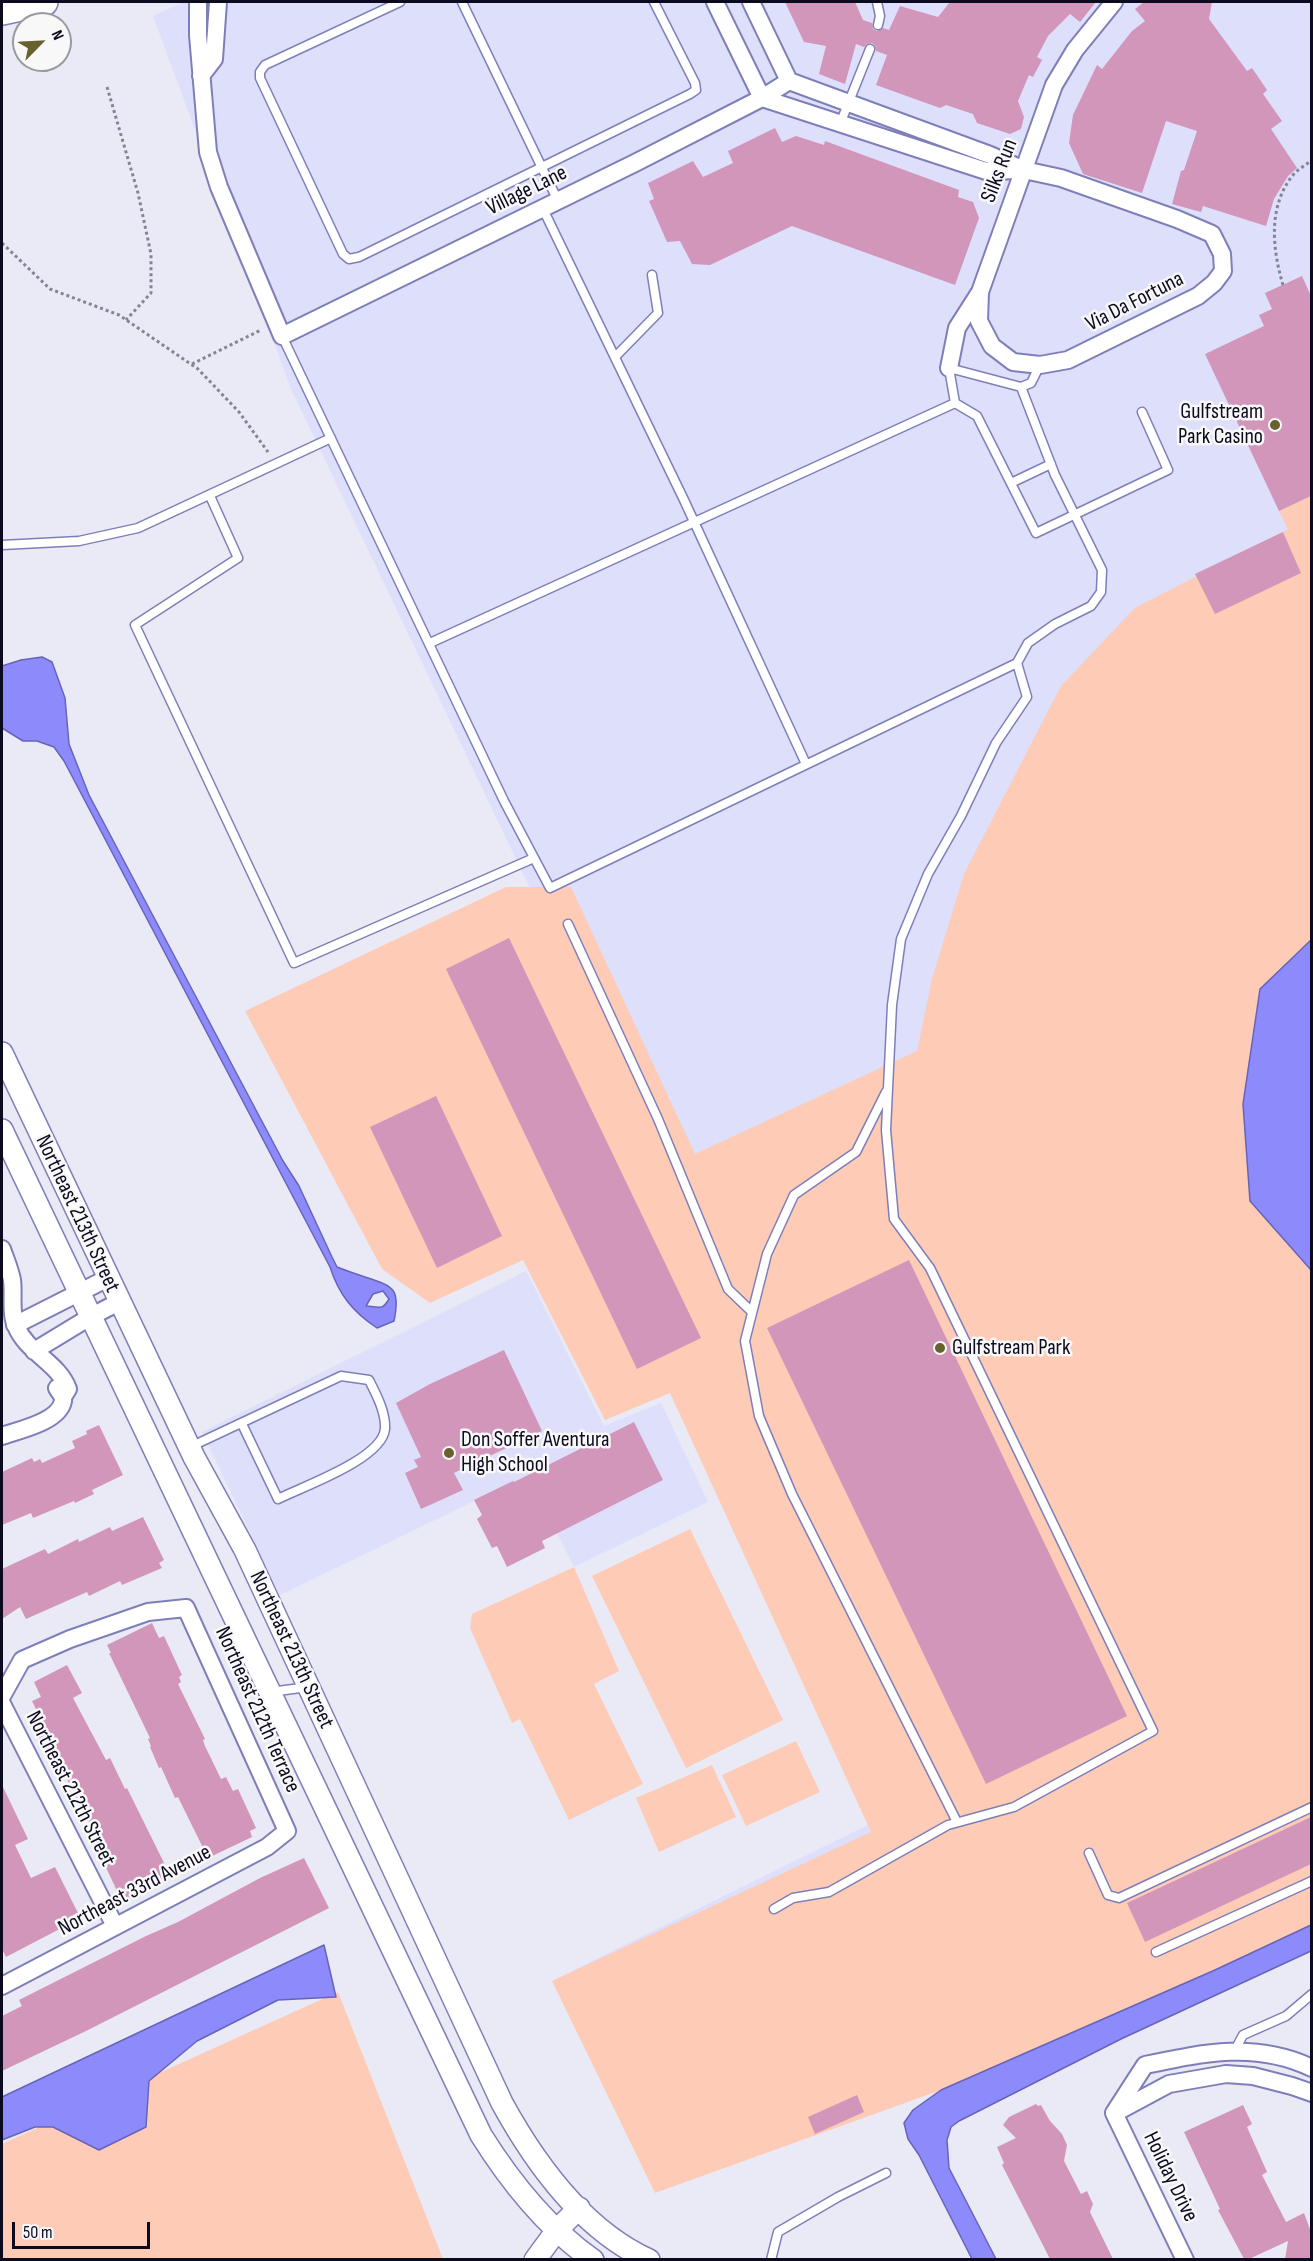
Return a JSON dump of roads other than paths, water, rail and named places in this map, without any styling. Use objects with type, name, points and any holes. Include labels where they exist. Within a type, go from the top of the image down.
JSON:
[{"type":"main road","points":[[2,11],[44,2]]},
{"type":"street","points":[[198,2],[198,35],[208,152],[219,187],[279,329]]},
{"type":"street","points":[[201,76],[214,59],[218,2]]},
{"type":"street","points":[[715,2],[762,98]]},
{"type":"street","points":[[751,2],[789,81]]},
{"type":"street","name":"Silks Run","points":[[949,368],[957,328],[980,292],[1054,86],[1075,50],[1114,2]]},
{"type":"street","name":"Village Lane","points":[[279,329],[543,209],[762,98],[789,81]]},
{"type":"street","name":"Via Da Fortuna","points":[[789,81],[990,155],[1024,170],[1061,178],[1177,219],[1212,234],[1222,254],[1223,271],[1214,283],[1198,296],[1068,360],[1040,365],[1013,362],[992,346],[979,321],[980,292]]},
{"type":"street","name":"Via Da Fortuna","points":[[762,98],[986,171],[1024,170]]},
{"type":"street","name":"Northeast 213th Street","points":[[2,1053],[189,1448],[245,1550],[502,2103],[522,2139],[550,2177],[579,2208],[603,2230],[633,2252],[649,2259]]},
{"type":"street","name":"Northeast 213th Street","points":[[2,1130],[481,2135],[516,2188],[557,2230],[589,2258]]},
{"type":"street","points":[[2,1249],[12,1278],[15,1325],[34,1351],[49,1361],[55,1371],[63,1377],[68,1389],[52,1418],[2,1436]]},
{"type":"street","points":[[15,1325],[108,1278]]},
{"type":"street","points":[[34,1351],[119,1302]]},
{"type":"street","name":"Northeast 212th Terrace","points":[[2,1696],[22,1660],[70,1639],[148,1612],[186,1608],[287,1831]]},
{"type":"street","name":"Northeast 212th Street","points":[[2,1704],[115,1926]]},
{"type":"street","name":"Northeast 33rd Avenue","points":[[2,1986],[267,1847],[287,1831]]},
{"type":"street","points":[[1114,2113],[1145,2065],[1206,2052],[1235,2050],[1273,2056],[1311,2068]]},
{"type":"street","points":[[1114,2113],[1169,2084],[1226,2074],[1253,2076],[1311,2093]]},
{"type":"street","name":"Holiday Drive","points":[[1114,2113],[1185,2259]]},
{"type":"street","points":[[536,2259],[557,2230],[579,2208]]},
{"type":"street","points":[[589,2258],[603,2230]]},
{"type":"lane","points":[[400,2],[265,65],[260,72],[260,78],[344,254],[349,259],[359,257],[696,90],[695,83],[654,2]]},
{"type":"lane","points":[[462,2],[558,201]]},
{"type":"lane","points":[[877,2],[880,16],[878,26]]},
{"type":"lane","points":[[840,124],[870,49]]},
{"type":"lane","points":[[543,209],[694,521],[806,764]]},
{"type":"lane","points":[[615,357],[657,313],[652,275]]},
{"type":"lane","points":[[279,329],[504,801],[550,888],[1017,663],[1028,643],[1055,624],[1091,606],[1101,592],[1101,570],[1051,464],[1021,387]]},
{"type":"lane","points":[[1040,365],[1030,383],[1021,387],[949,368],[955,403],[977,416],[1036,533],[1168,470],[1142,412]]},
{"type":"lane","points":[[430,643],[955,403]]},
{"type":"lane","points":[[2,545],[79,541],[138,528],[331,438]]},
{"type":"lane","points":[[1011,483],[1051,464]]},
{"type":"lane","points":[[210,496],[238,558],[135,625],[294,963],[534,858]]},
{"type":"lane","points":[[774,1909],[793,1898],[829,1892],[948,1825],[1014,1807],[1154,1731],[930,1268],[894,1219],[886,1130],[887,1090],[892,1005],[901,939],[928,874],[961,816],[996,743],[1027,697],[1017,663]]},
{"type":"lane","points":[[568,924],[658,1119],[728,1288],[752,1312]]},
{"type":"lane","points":[[887,1090],[856,1152],[794,1196],[767,1254],[745,1341],[759,1416],[792,1494],[957,1822]]},
{"type":"lane","points":[[189,1448],[341,1376],[369,1380],[384,1421],[385,1431],[377,1446],[359,1460],[278,1499],[242,1424]]},
{"type":"lane","points":[[268,1692],[308,1687]]},
{"type":"lane","points":[[1089,1853],[1108,1895],[1119,1898],[1311,1807]]},
{"type":"lane","points":[[1156,1952],[1311,1881]]},
{"type":"lane","points":[[1235,2050],[1243,2036],[1286,2016],[1311,1995]]},
{"type":"lane","points":[[771,2259],[778,2232],[886,2173]]},
{"type":"place","name":"Gulfstream Park Casino","points":[[1275,425]]},
{"type":"place","name":"Gulfstream Park","points":[[940,1348]]},
{"type":"place","name":"Don Soffer Aventura High School","points":[[449,1453]]}]
